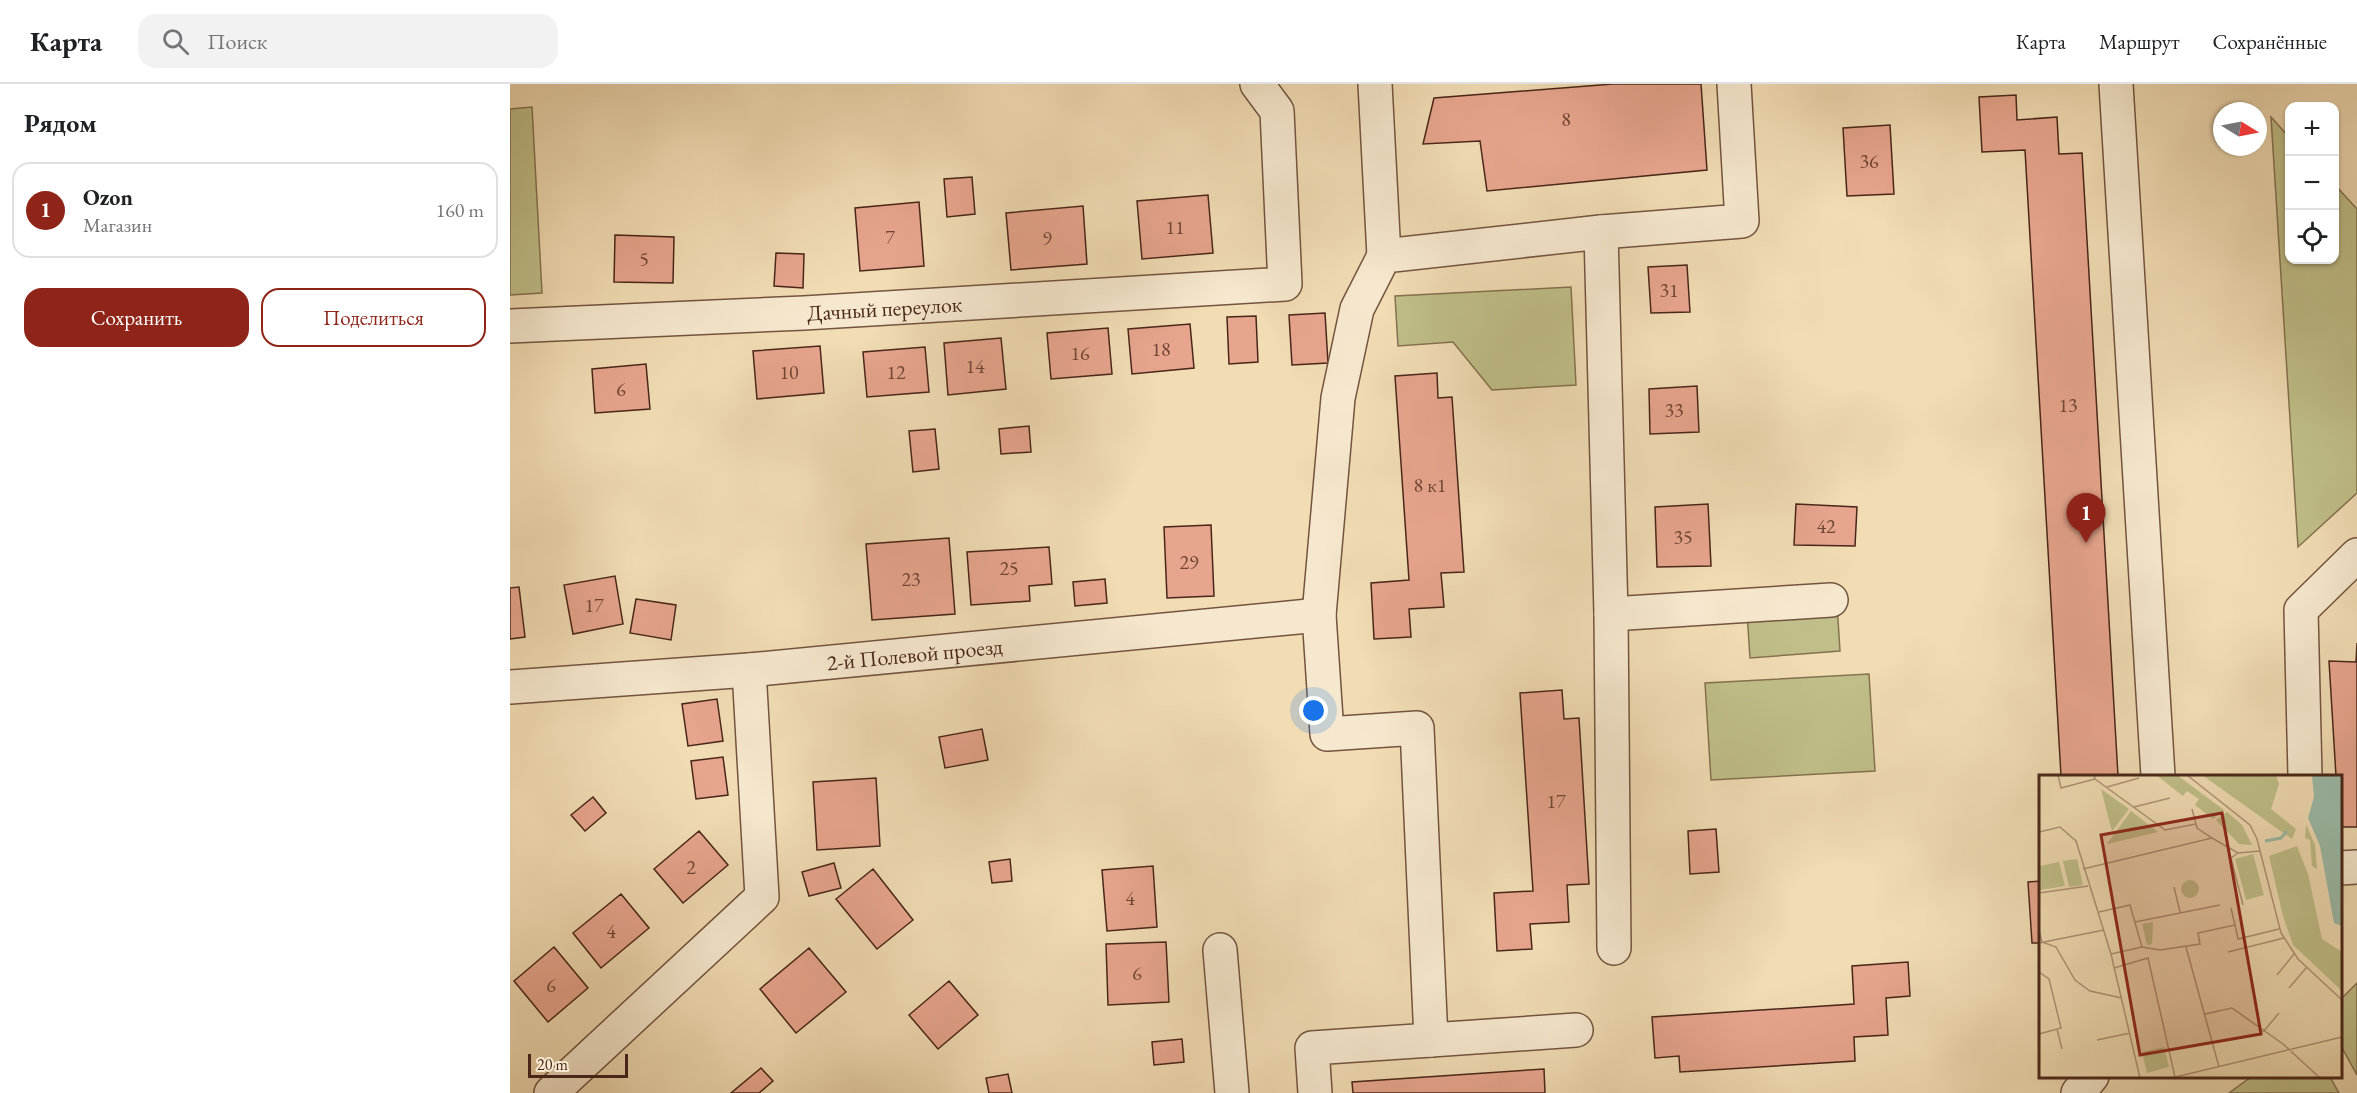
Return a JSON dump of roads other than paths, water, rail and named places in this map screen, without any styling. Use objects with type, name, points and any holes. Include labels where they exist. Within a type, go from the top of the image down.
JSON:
[{"type":"lane","name":"Дачный переулок","points":[[510,326],[804,314],[1285,285],[1277,111],[1257,84]]},
{"type":"lane","points":[[1375,84],[1384,256],[1357,309],[1338,398],[1319,615],[1327,734],[1417,728],[1431,1040]]},
{"type":"lane","points":[[1384,256],[1601,232],[1742,221],[1734,84]]},
{"type":"lane","points":[[2116,84],[2158,775]]},
{"type":"lane","points":[[1601,232],[1611,614],[1614,948]]},
{"type":"lane","points":[[2305,775],[2301,610],[2357,555]]},
{"type":"lane","points":[[1611,614],[1831,600]]},
{"type":"lane","name":"2-й Полевой проезд","points":[[510,687],[749,670],[1319,615]]},
{"type":"lane","points":[[551,1093],[762,897],[749,670]]},
{"type":"lane","points":[[2342,868],[2357,867]]},
{"type":"lane","points":[[1220,950],[1232,1093]]},
{"type":"lane","points":[[1315,1093],[1312,1048],[1576,1030]]},
{"type":"lane","points":[[2078,1093],[2091,1078]]},
{"type":"place","name":"Ozon","points":[[2086,543]]}]
